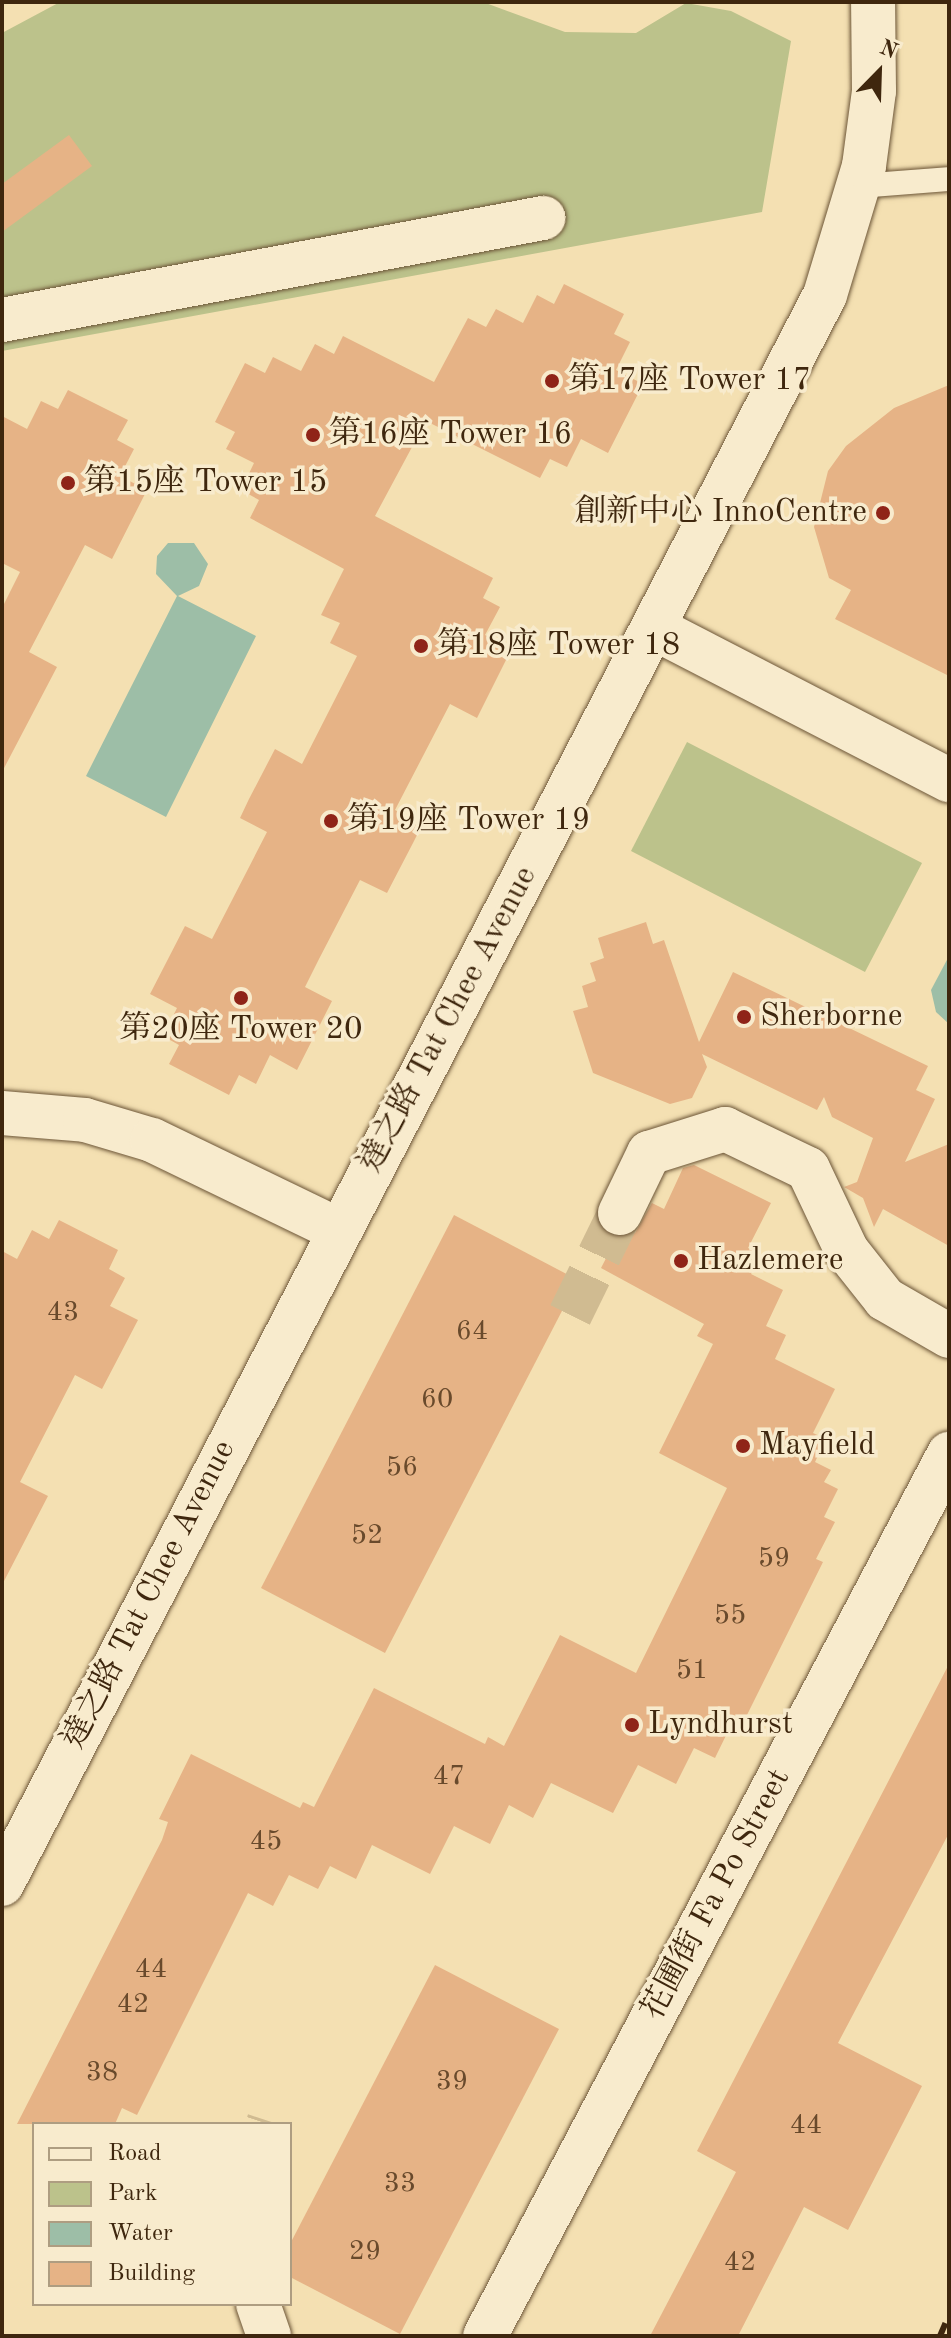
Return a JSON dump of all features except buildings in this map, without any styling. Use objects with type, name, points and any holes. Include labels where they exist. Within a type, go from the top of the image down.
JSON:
[{"type":"street","name":"達之路 Tat Chee Avenue","points":[[2,1884],[338,1230],[656,629],[825,295],[858,186],[874,91],[873,2]]},
{"type":"street","points":[[2,320],[543,218]]},
{"type":"street","points":[[656,629],[949,780]]},
{"type":"street","points":[[2,1113],[85,1120],[152,1140],[338,1230]]},
{"type":"street","points":[[620,1213],[649,1153],[725,1129],[808,1169],[847,1251],[885,1299],[949,1336]]},
{"type":"street","name":"花圃街 Fa Po Street","points":[[485,2336],[949,1454]]},
{"type":"street","points":[[259,2306],[269,2336]]},
{"type":"lane","points":[[858,186],[949,179]]},
{"type":"green space","points":[[60,2],[483,2],[565,32],[636,33],[686,3],[731,11],[791,41],[762,212],[2,351],[2,33]]},
{"type":"green space","points":[[687,742],[922,863],[865,972],[631,851]]},
{"type":"water","points":[[168,543],[194,543],[208,564],[199,586],[178,596],[256,636],[166,817],[86,776],[177,596],[156,574],[157,556]]},
{"type":"water","points":[[949,956],[949,1024],[936,1012],[931,990]]},
{"type":"tunnel","points":[[570,1315],[620,1213]]},
{"type":"railway","points":[[940,2336],[949,2315]]},
{"type":"place","name":"第17座 Tower 17","points":[[552,381]]},
{"type":"place","name":"第16座 Tower 16","points":[[313,435]]},
{"type":"place","name":"第15座 Tower 15","points":[[68,483]]},
{"type":"place","name":"創新中心 InnoCentre","points":[[883,513]]},
{"type":"place","name":"第18座 Tower 18","points":[[421,646]]},
{"type":"place","name":"第19座 Tower 19","points":[[331,821]]},
{"type":"place","name":"第20座 Tower 20","points":[[241,998]]},
{"type":"place","name":"Sherborne","points":[[744,1017]]},
{"type":"place","name":"Hazlemere","points":[[681,1261]]},
{"type":"place","name":"Mayfield","points":[[743,1446]]},
{"type":"place","name":"Lyndhurst","points":[[632,1725]]}]
